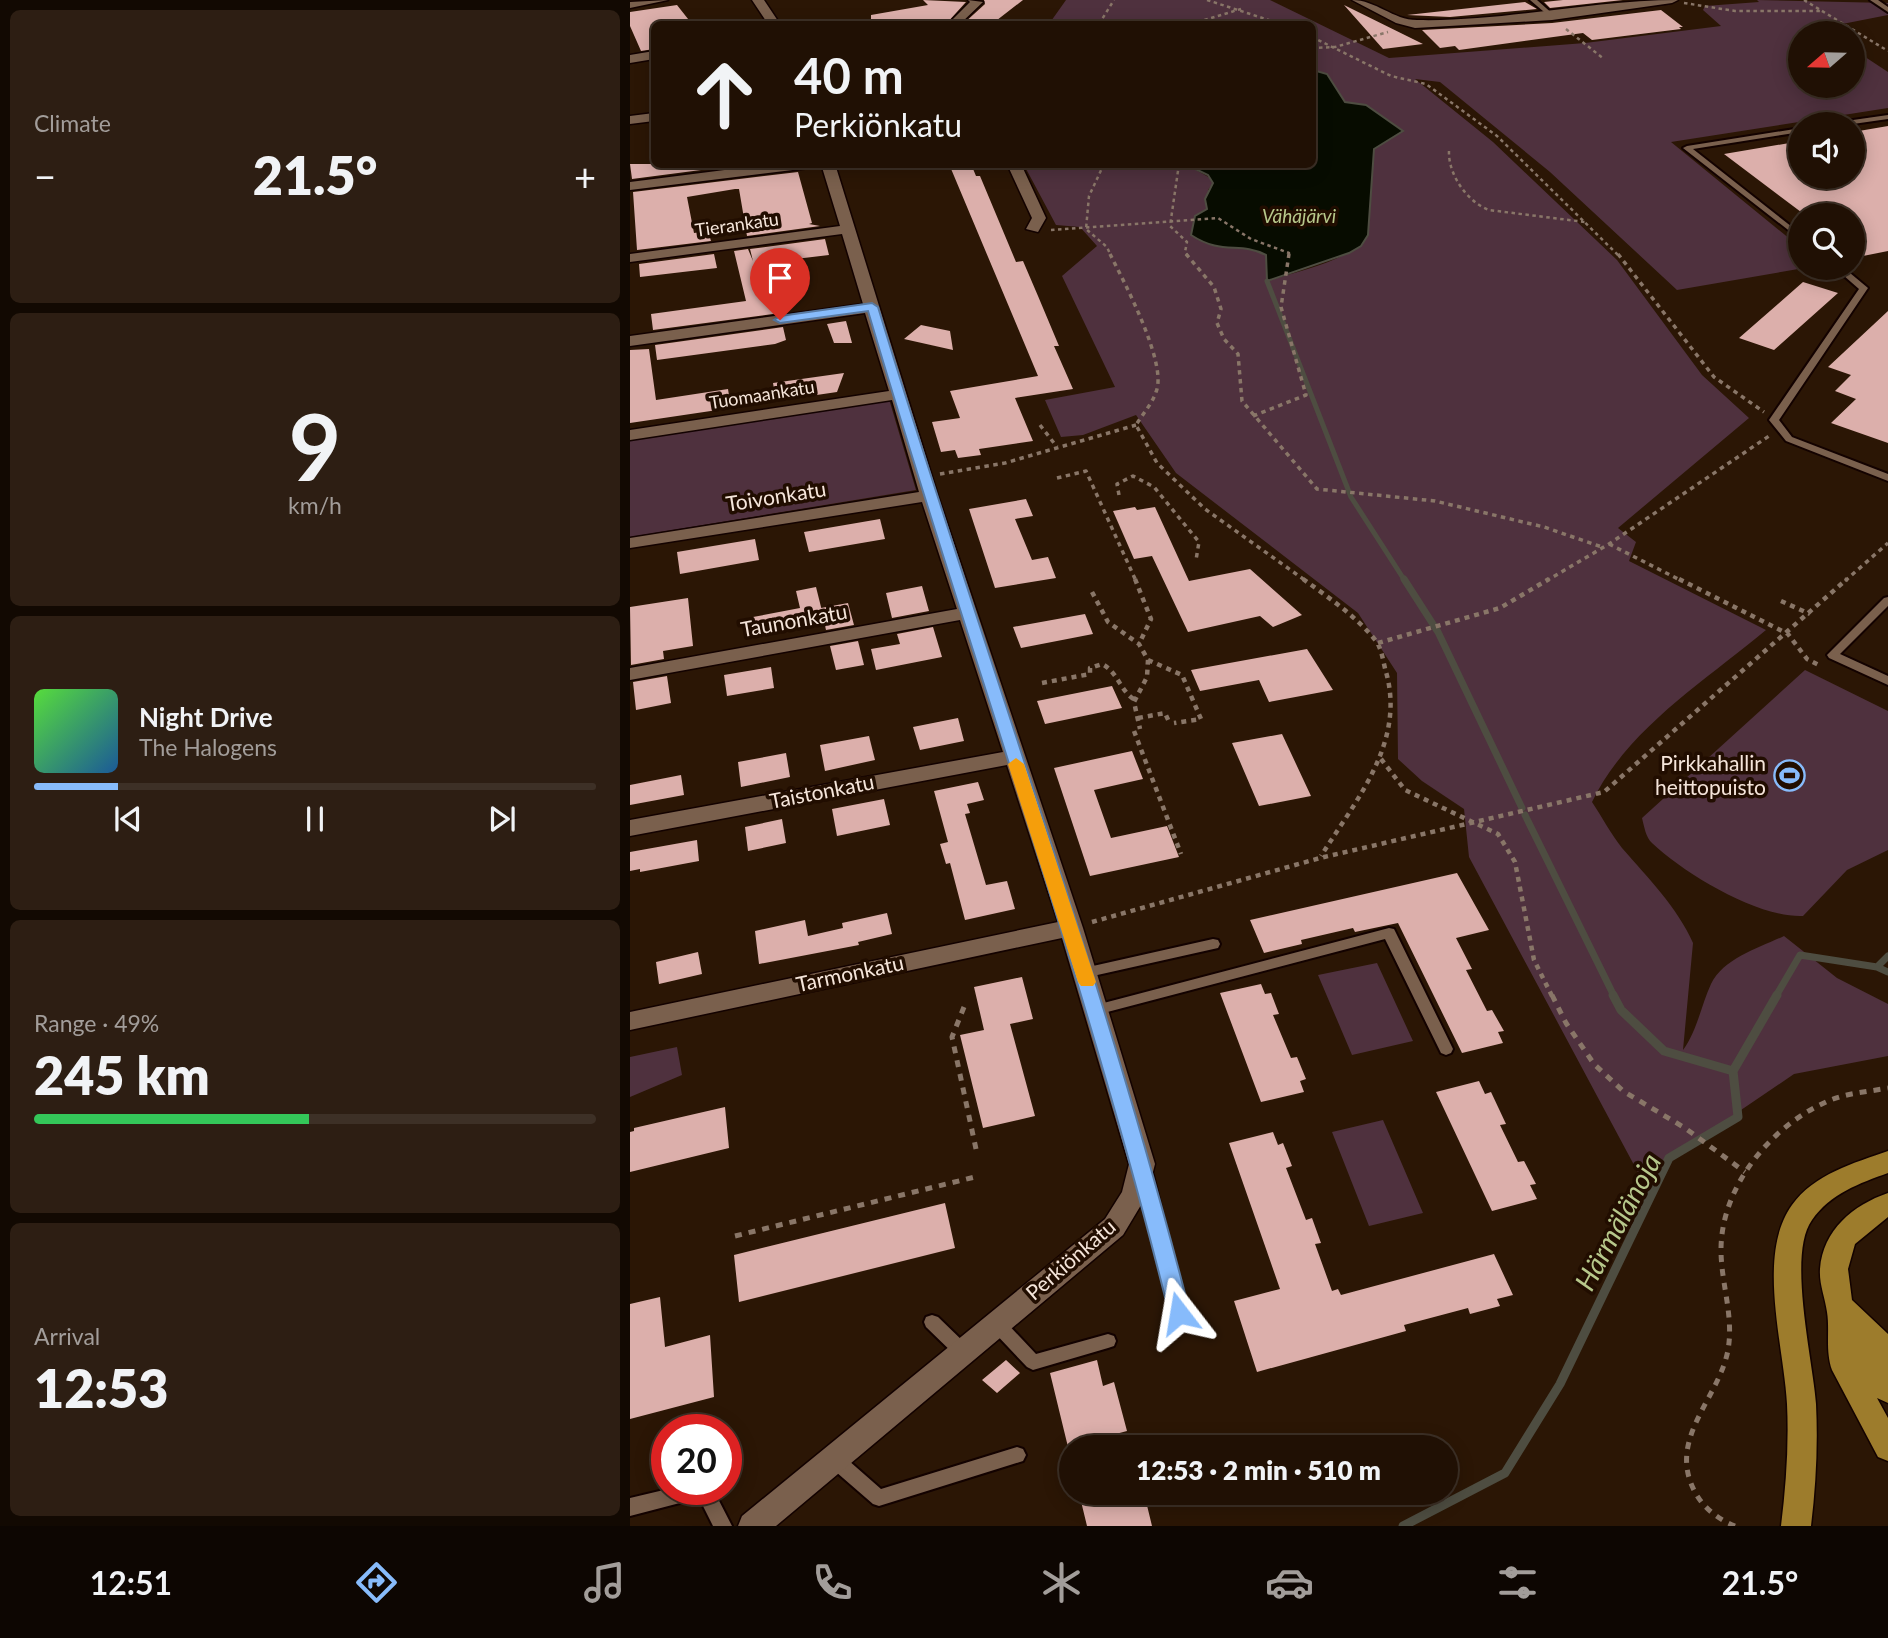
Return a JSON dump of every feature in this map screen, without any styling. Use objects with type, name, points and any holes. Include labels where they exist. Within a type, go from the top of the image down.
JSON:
[{"type":"main road","points":[[1796,1526],[1801,1483],[1802,1416],[1798,1361],[1787,1292],[1787,1251],[1800,1216],[1821,1192],[1844,1176],[1888,1162]]},
{"type":"main road","points":[[1888,1204],[1853,1227],[1837,1250],[1835,1287],[1854,1340],[1888,1390]]},
{"type":"main road","points":[[1839,1303],[1888,1353]]},
{"type":"main road","points":[[1839,1303],[1841,1355],[1846,1370],[1888,1447]]},
{"type":"street","points":[[630,5],[662,0]]},
{"type":"street","points":[[758,0],[772,21]]},
{"type":"street","points":[[957,21],[977,2],[974,0]]},
{"type":"street","points":[[1358,0],[1400,20],[1415,24],[1552,16],[1671,1]]},
{"type":"street","points":[[630,59],[651,56]]},
{"type":"street","points":[[630,120],[651,117]]},
{"type":"street","points":[[630,186],[776,168]]},
{"type":"street","points":[[829,168],[926,487],[1071,928],[1142,1164]]},
{"type":"street","points":[[1016,168],[1039,218],[1033,229]]},
{"type":"street","name":"Tierankatu","points":[[630,258],[849,229]]},
{"type":"street","points":[[630,341],[872,307]]},
{"type":"street","name":"Tuomaankatu","points":[[630,435],[899,394]]},
{"type":"street","name":"Toivonkatu","points":[[630,543],[926,487]]},
{"type":"street","name":"Taunonkatu","points":[[630,674],[967,613]]},
{"type":"street","name":"Taistonkatu","points":[[630,828],[1013,757]]},
{"type":"street","name":"Tarmonkatu","points":[[630,1021],[1071,928]]},
{"type":"street","name":"Perkiönkatu","points":[[753,1526],[1114,1227],[1134,1195],[1142,1164]]},
{"type":"lane","points":[[1532,0],[1552,16]]},
{"type":"lane","points":[[1873,0],[1888,10]]},
{"type":"lane","points":[[1865,120],[1888,117]]},
{"type":"lane","points":[[1788,132],[1687,149],[1788,228]]},
{"type":"lane","points":[[1854,280],[1864,288],[1774,420],[1789,439],[1888,478]]},
{"type":"lane","points":[[1888,600],[1833,655],[1888,681]]},
{"type":"lane","points":[[1096,1010],[1390,933],[1446,1049]]},
{"type":"lane","points":[[1084,973],[1213,944]]},
{"type":"lane","points":[[1142,1164],[1179,1313]]},
{"type":"lane","points":[[932,1322],[963,1352]]},
{"type":"lane","points":[[997,1324],[1033,1362],[1108,1341]]},
{"type":"lane","points":[[834,1459],[879,1498],[1017,1455]]},
{"type":"lane","points":[[630,1507],[703,1489],[723,1526]]},
{"type":"path","points":[[1101,21],[1114,0]]},
{"type":"path","points":[[1207,0],[1273,21]]},
{"type":"path","points":[[1804,0],[1888,51]]},
{"type":"path","points":[[1671,1],[1717,11],[1787,8],[1822,10]]},
{"type":"path","points":[[1787,8],[1796,5]]},
{"type":"path","points":[[1201,21],[1242,9]]},
{"type":"path","points":[[1316,48],[1335,47],[1415,24]]},
{"type":"path","points":[[1316,39],[1391,76],[1426,84],[1497,136],[1619,255],[1714,377],[1774,420],[1770,435],[1609,544],[1500,608],[1378,643]]},
{"type":"path","points":[[1581,42],[1604,59]]},
{"type":"path","points":[[1449,151],[1448,167],[1476,205],[1489,210],[1585,222]]},
{"type":"path","points":[[1086,229],[1089,196],[1102,168]]},
{"type":"path","points":[[1178,168],[1170,226],[1187,242],[1185,252],[1214,287],[1221,309],[1217,323],[1224,339],[1238,354],[1242,401],[1317,489],[1435,501],[1544,527],[1602,547]]},
{"type":"path","points":[[1033,229],[1086,229],[1218,218],[1251,239],[1289,253],[1281,307],[1306,395],[1253,415]]},
{"type":"path","points":[[926,487],[1136,425],[1157,391],[1159,375],[1143,318],[1107,247],[1086,229]]},
{"type":"path","points":[[1040,425],[1058,448]]},
{"type":"path","points":[[1136,425],[1157,463],[1205,509],[1331,599],[1378,643],[1389,682],[1391,716],[1381,759],[1320,858]]},
{"type":"path","points":[[1057,478],[1086,471],[1149,610],[1151,619],[1139,644]]},
{"type":"path","points":[[1119,495],[1117,484],[1133,476],[1154,487],[1199,542],[1196,560]]},
{"type":"path","points":[[1071,928],[1320,858],[1472,821],[1572,802],[1604,792],[1788,634],[1888,543]]},
{"type":"path","points":[[1609,544],[1788,634]]},
{"type":"path","points":[[1092,592],[1108,622],[1139,644],[1148,660],[1147,677],[1135,700],[1137,730],[1181,854]]},
{"type":"path","points":[[1781,601],[1810,614]]},
{"type":"path","points":[[1138,718],[1165,713],[1172,724],[1201,719],[1182,676],[1148,660]]},
{"type":"path","points":[[1042,683],[1090,674],[1090,668],[1102,664],[1114,671],[1127,697],[1135,700]]},
{"type":"path","points":[[1381,759],[1405,790],[1498,834],[1515,862],[1534,960],[1566,1023],[1594,1063],[1623,1091],[1685,1128],[1745,1172]]},
{"type":"path","points":[[964,1007],[952,1037],[976,1149]]},
{"type":"path","points":[[1735,1526],[1721,1524],[1702,1504],[1688,1483],[1683,1460],[1686,1440],[1721,1375],[1728,1350],[1730,1320],[1721,1242],[1728,1208],[1745,1172],[1766,1147],[1810,1110],[1841,1097],[1888,1088]]},
{"type":"path","points":[[735,1236],[979,1176]]},
{"type":"shaded area","points":[[1066,0],[1270,0],[1313,21],[1051,21]]},
{"type":"shaded area","points":[[1757,0],[1888,3],[1888,15],[1858,21],[1788,21],[1788,98],[1866,98],[1866,58],[1888,72],[1888,108],[1862,112],[1788,112],[1788,124],[1671,142],[1788,237],[1788,271],[1677,290],[1550,172],[1440,82],[1415,79],[1493,142],[1617,260],[1702,375],[1749,418],[1618,528],[1636,542],[1629,561],[1766,630],[1646,729],[1607,776],[1592,802],[1622,848],[1670,905],[1693,943],[1683,1050],[1692,1035],[1711,984],[1724,967],[1784,936],[1837,978],[1888,1004],[1888,1056],[1794,1074],[1641,1178],[1469,857],[1464,809],[1422,781],[1398,759],[1397,673],[1358,613],[1176,473],[1136,415],[1083,435],[1061,437],[1045,400],[1115,387],[1062,276],[1097,246],[1080,227],[1056,225],[1026,168],[1192,168],[1212,179],[1213,183],[1208,190],[1248,248],[1266,255],[1268,281],[1337,258],[1360,244],[1368,235],[1374,149],[1403,131],[1366,105],[1345,102],[1327,74],[1316,71],[1316,22],[1389,58],[1585,43],[1721,26],[1703,10],[1705,6],[1759,2]]},
{"type":"shaded area","points":[[889,399],[916,490],[630,537],[630,439]]},
{"type":"shaded area","name":"Pirkkahallin heittopuisto","points":[[1805,670],[1888,711],[1888,850],[1847,870],[1803,916],[1765,910],[1702,880],[1650,841],[1642,818]]},
{"type":"shaded area","points":[[1377,963],[1413,1041],[1352,1055],[1318,975]]},
{"type":"shaded area","points":[[677,1047],[682,1075],[630,1097],[630,1057]]},
{"type":"shaded area","points":[[1383,1120],[1423,1213],[1369,1226],[1332,1132]]},
{"type":"water","name":"Vähäjärvi","points":[[1316,71],[1327,74],[1345,102],[1366,105],[1403,131],[1374,149],[1368,235],[1361,246],[1349,253],[1267,281],[1266,255],[1247,249],[1212,245],[1191,235],[1195,216],[1207,209],[1205,199],[1213,183],[1208,175],[1193,168],[1316,168]]},
{"type":"building","points":[[923,0],[966,2],[949,21],[871,21],[871,15],[928,5]]},
{"type":"building","points":[[984,0],[1023,0],[996,21],[966,21],[985,4]]},
{"type":"building","points":[[1623,0],[1550,8],[1544,2]]},
{"type":"building","points":[[1525,2],[1537,9],[1450,17],[1407,15]]},
{"type":"building","points":[[677,5],[690,21],[651,21],[651,49],[641,51],[630,26],[630,12]]},
{"type":"building","points":[[1344,5],[1423,44],[1383,49]]},
{"type":"building","points":[[1661,10],[1683,27],[1592,40],[1583,33],[1459,50],[1455,46],[1440,48],[1422,30],[1552,23]]},
{"type":"building","points":[[1888,126],[1888,251],[1865,256],[1865,203],[1789,203],[1724,154],[1788,143],[1788,189],[1865,189],[1865,130]]},
{"type":"building","points":[[630,164],[651,164],[651,168],[716,168],[632,179]]},
{"type":"building","points":[[951,168],[973,168],[976,176],[980,176],[1016,262],[1023,261],[1059,346],[1054,346],[1073,389],[1015,398],[1033,441],[979,449],[981,455],[958,458],[955,450],[941,452],[932,422],[960,418],[950,391],[1038,376]]},
{"type":"building","points":[[798,172],[812,223],[809,224],[820,226],[747,236],[739,189],[735,189],[687,197],[694,233],[708,231],[711,241],[637,250],[633,192]]},
{"type":"building","points":[[825,239],[829,255],[754,264],[768,300],[777,299],[780,313],[653,330],[651,314],[746,301],[734,251],[748,249],[753,261],[750,249]]},
{"type":"building","points":[[714,254],[717,268],[640,277],[639,264]]},
{"type":"building","points":[[1803,282],[1838,293],[1774,350],[1739,338]]},
{"type":"building","points":[[1888,311],[1888,443],[1831,423],[1856,399],[1835,391],[1851,375],[1828,367]]},
{"type":"building","points":[[846,321],[852,343],[834,343],[827,324]]},
{"type":"building","points":[[921,325],[950,331],[953,350],[904,339]]},
{"type":"building","points":[[783,327],[786,340],[775,344],[657,360],[655,345]]},
{"type":"building","points":[[649,349],[656,400],[728,389],[731,408],[630,423],[630,350]]},
{"type":"building","points":[[844,373],[837,392],[776,401],[773,383]]},
{"type":"building","points":[[1026,499],[1033,516],[1015,519],[1032,560],[1048,557],[1056,578],[995,588],[969,509]]},
{"type":"building","points":[[1135,507],[1137,510],[1155,507],[1189,581],[1250,569],[1302,615],[1273,627],[1260,616],[1188,632],[1152,556],[1134,559],[1113,511]]},
{"type":"building","points":[[880,519],[885,539],[809,552],[804,532]]},
{"type":"building","points":[[755,539],[759,560],[680,574],[677,552]]},
{"type":"building","points":[[922,586],[929,611],[892,618],[886,593]]},
{"type":"building","points":[[816,587],[825,623],[756,635],[753,617],[800,608],[796,591]]},
{"type":"building","points":[[688,598],[693,646],[663,651],[664,659],[631,665],[630,607]]},
{"type":"building","points":[[848,603],[854,625],[826,630],[821,608]]},
{"type":"building","points":[[1085,614],[1093,634],[1021,648],[1013,627]]},
{"type":"building","points":[[933,627],[942,657],[876,670],[871,649],[900,644],[897,634]]},
{"type":"building","points":[[858,641],[864,665],[836,670],[830,646]]},
{"type":"building","points":[[1307,649],[1333,690],[1269,702],[1259,680],[1200,691],[1191,670]]},
{"type":"building","points":[[771,667],[774,688],[727,696],[724,675]]},
{"type":"building","points":[[667,676],[671,703],[636,710],[633,682]]},
{"type":"building","points":[[1112,686],[1122,708],[1045,724],[1037,701]]},
{"type":"building","points":[[958,718],[964,741],[920,750],[913,727]]},
{"type":"building","points":[[1282,734],[1311,796],[1259,806],[1232,743]]},
{"type":"building","points":[[869,736],[875,760],[825,771],[820,745]]},
{"type":"building","points":[[1132,751],[1143,779],[1094,790],[1111,838],[1167,826],[1179,857],[1090,876],[1054,768]]},
{"type":"building","points":[[786,753],[790,777],[741,787],[738,762]]},
{"type":"building","points":[[681,775],[684,795],[630,805],[630,785]]},
{"type":"building","points":[[978,782],[984,800],[967,804],[970,813],[965,814],[986,885],[1007,881],[1015,909],[965,920],[950,863],[946,864],[940,844],[948,842],[934,791]]},
{"type":"building","points":[[884,799],[890,825],[837,836],[832,809]]},
{"type":"building","points":[[782,819],[786,843],[748,851],[745,827]]},
{"type":"building","points":[[697,840],[699,861],[640,872],[640,869],[630,871],[630,852]]},
{"type":"building","points":[[1457,873],[1489,930],[1456,938],[1472,969],[1466,970],[1487,1011],[1492,1010],[1504,1031],[1498,1032],[1503,1043],[1462,1053],[1398,923],[1355,932],[1353,928],[1301,940],[1302,944],[1264,953],[1250,920]]},
{"type":"building","points":[[887,913],[892,934],[858,942],[859,945],[759,964],[755,931],[805,920],[808,936],[843,928],[842,923]]},
{"type":"building","points":[[698,952],[702,974],[659,984],[656,962]]},
{"type":"building","points":[[1022,977],[1033,1019],[1010,1024],[1035,1116],[983,1128],[960,1035],[984,1030],[974,987]]},
{"type":"building","points":[[1261,984],[1265,994],[1271,993],[1279,1014],[1273,1015],[1291,1058],[1297,1057],[1306,1079],[1300,1081],[1304,1092],[1261,1102],[1220,993]]},
{"type":"building","points":[[1479,1081],[1485,1094],[1491,1092],[1506,1124],[1500,1125],[1518,1162],[1524,1161],[1536,1184],[1530,1185],[1537,1199],[1492,1211],[1436,1092]]},
{"type":"building","points":[[725,1107],[729,1148],[630,1172],[630,1132],[634,1131],[634,1128]]},
{"type":"building","points":[[1273,1132],[1278,1145],[1283,1143],[1292,1166],[1286,1168],[1306,1220],[1312,1218],[1321,1243],[1315,1244],[1332,1291],[1338,1289],[1341,1295],[1494,1254],[1513,1295],[1497,1299],[1500,1306],[1470,1314],[1468,1308],[1404,1325],[1406,1331],[1257,1372],[1234,1301],[1280,1289],[1229,1143]]},
{"type":"building","points":[[945,1203],[955,1248],[739,1302],[734,1255]]},
{"type":"building","points":[[660,1297],[665,1347],[710,1335],[714,1397],[630,1419],[630,1304]]},
{"type":"building","points":[[1006,1360],[1020,1373],[997,1393],[982,1380]]},
{"type":"building","points":[[1097,1360],[1103,1386],[1114,1382],[1127,1431],[1112,1435],[1065,1435],[1050,1373]]},
{"type":"building","points":[[1082,1505],[1147,1505],[1152,1526],[1087,1526]]},
{"type":"waterway","points":[[1267,281],[1351,497],[1405,581]]},
{"type":"waterway","points":[[1404,579],[1438,632],[1522,808]]},
{"type":"waterway","points":[[1525,815],[1614,996]]},
{"type":"waterway","name":"Härmälänoja","points":[[1776,996],[1800,955],[1877,967]]},
{"type":"waterway","name":"Härmälänoja","points":[[1877,967],[1888,956]]},
{"type":"waterway","points":[[1877,967],[1888,972]]},
{"type":"waterway","points":[[1613,995],[1621,1010],[1664,1051],[1733,1071]]},
{"type":"waterway","name":"Härmälänoja","points":[[1733,1071],[1777,995]]},
{"type":"waterway","name":"Härmälänoja","points":[[1403,1526],[1505,1473],[1560,1384],[1669,1158],[1738,1117],[1733,1071]]},
{"type":"slow traffic","points":[[1016,764],[1087,982]]},
{"type":"place","name":"Pirkkahallin heittopuisto","points":[[1789,776]]},
{"type":"route","points":[[780,320],[872,307],[929,496],[1096,1010],[1142,1164],[1179,1313]]}]
